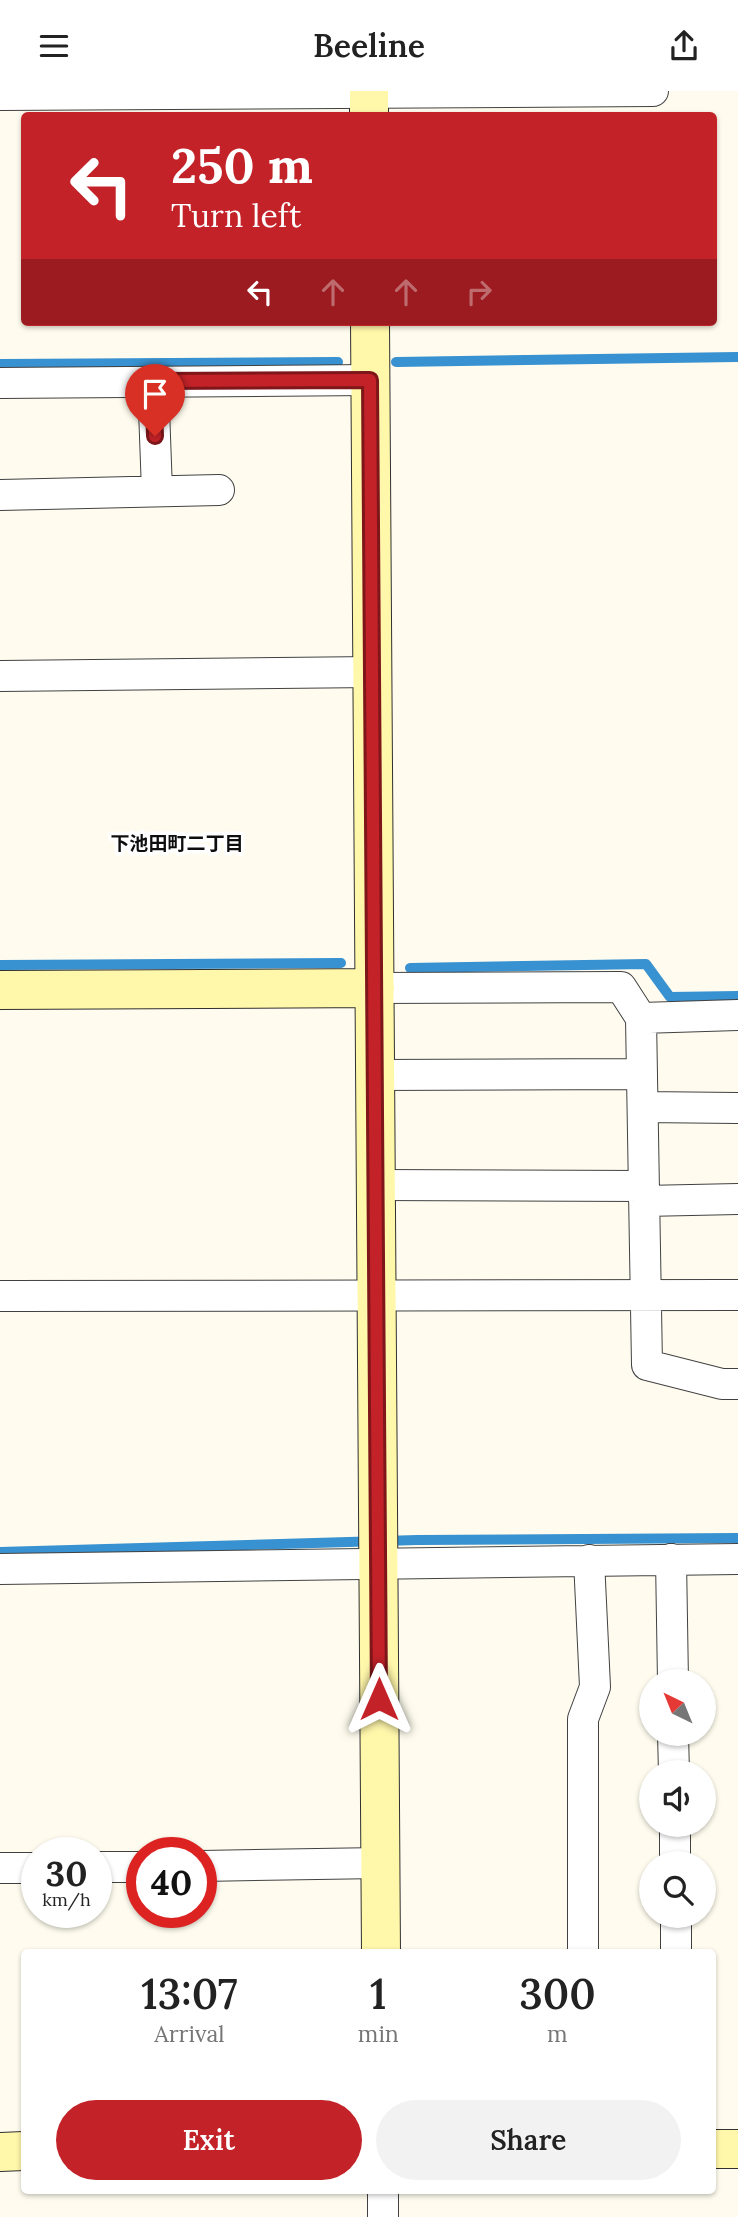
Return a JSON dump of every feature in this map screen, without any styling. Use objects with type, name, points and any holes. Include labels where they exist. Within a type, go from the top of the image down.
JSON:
[{"type":"street","points":[[0,95],[369,100],[653,91]]},
{"type":"street","points":[[370,326],[381,1949]]},
{"type":"street","points":[[0,383],[370,380]]},
{"type":"street","points":[[153,381],[157,491]]},
{"type":"street","points":[[0,495],[219,490]]},
{"type":"street","points":[[0,676],[373,672]]},
{"type":"street","points":[[0,991],[621,986],[641,1018],[648,1365],[723,1384],[738,1384]]},
{"type":"street","points":[[641,1018],[738,1015]]},
{"type":"street","points":[[376,1075],[642,1074]]},
{"type":"street","points":[[643,1107],[738,1108]]},
{"type":"street","points":[[377,1185],[738,1199]]},
{"type":"street","points":[[0,1296],[738,1296]]},
{"type":"street","points":[[671,1559],[673,1669]]},
{"type":"street","points":[[0,1569],[738,1559]]},
{"type":"street","points":[[583,1949],[583,1719],[595,1687],[589,1560]]},
{"type":"street","points":[[217,1866],[380,1863]]},
{"type":"street","points":[[0,1868],[21,1868]]},
{"type":"street","points":[[676,1928],[676,1949]]},
{"type":"street","points":[[716,2149],[738,2149]]},
{"type":"street","points":[[0,2152],[21,2151]]},
{"type":"street","points":[[383,2194],[383,2217]]},
{"type":"waterway","points":[[396,362],[738,357]]},
{"type":"waterway","points":[[0,364],[338,362]]},
{"type":"waterway","points":[[0,965],[341,963]]},
{"type":"waterway","points":[[410,968],[646,964],[670,997],[738,996]]},
{"type":"waterway","points":[[0,1552],[417,1540],[738,1538]]},
{"type":"district","name":"下池田町二丁目","points":[[177,843]]},
{"type":"route","points":[[155,436],[153,381],[370,380],[379,1699]]}]
